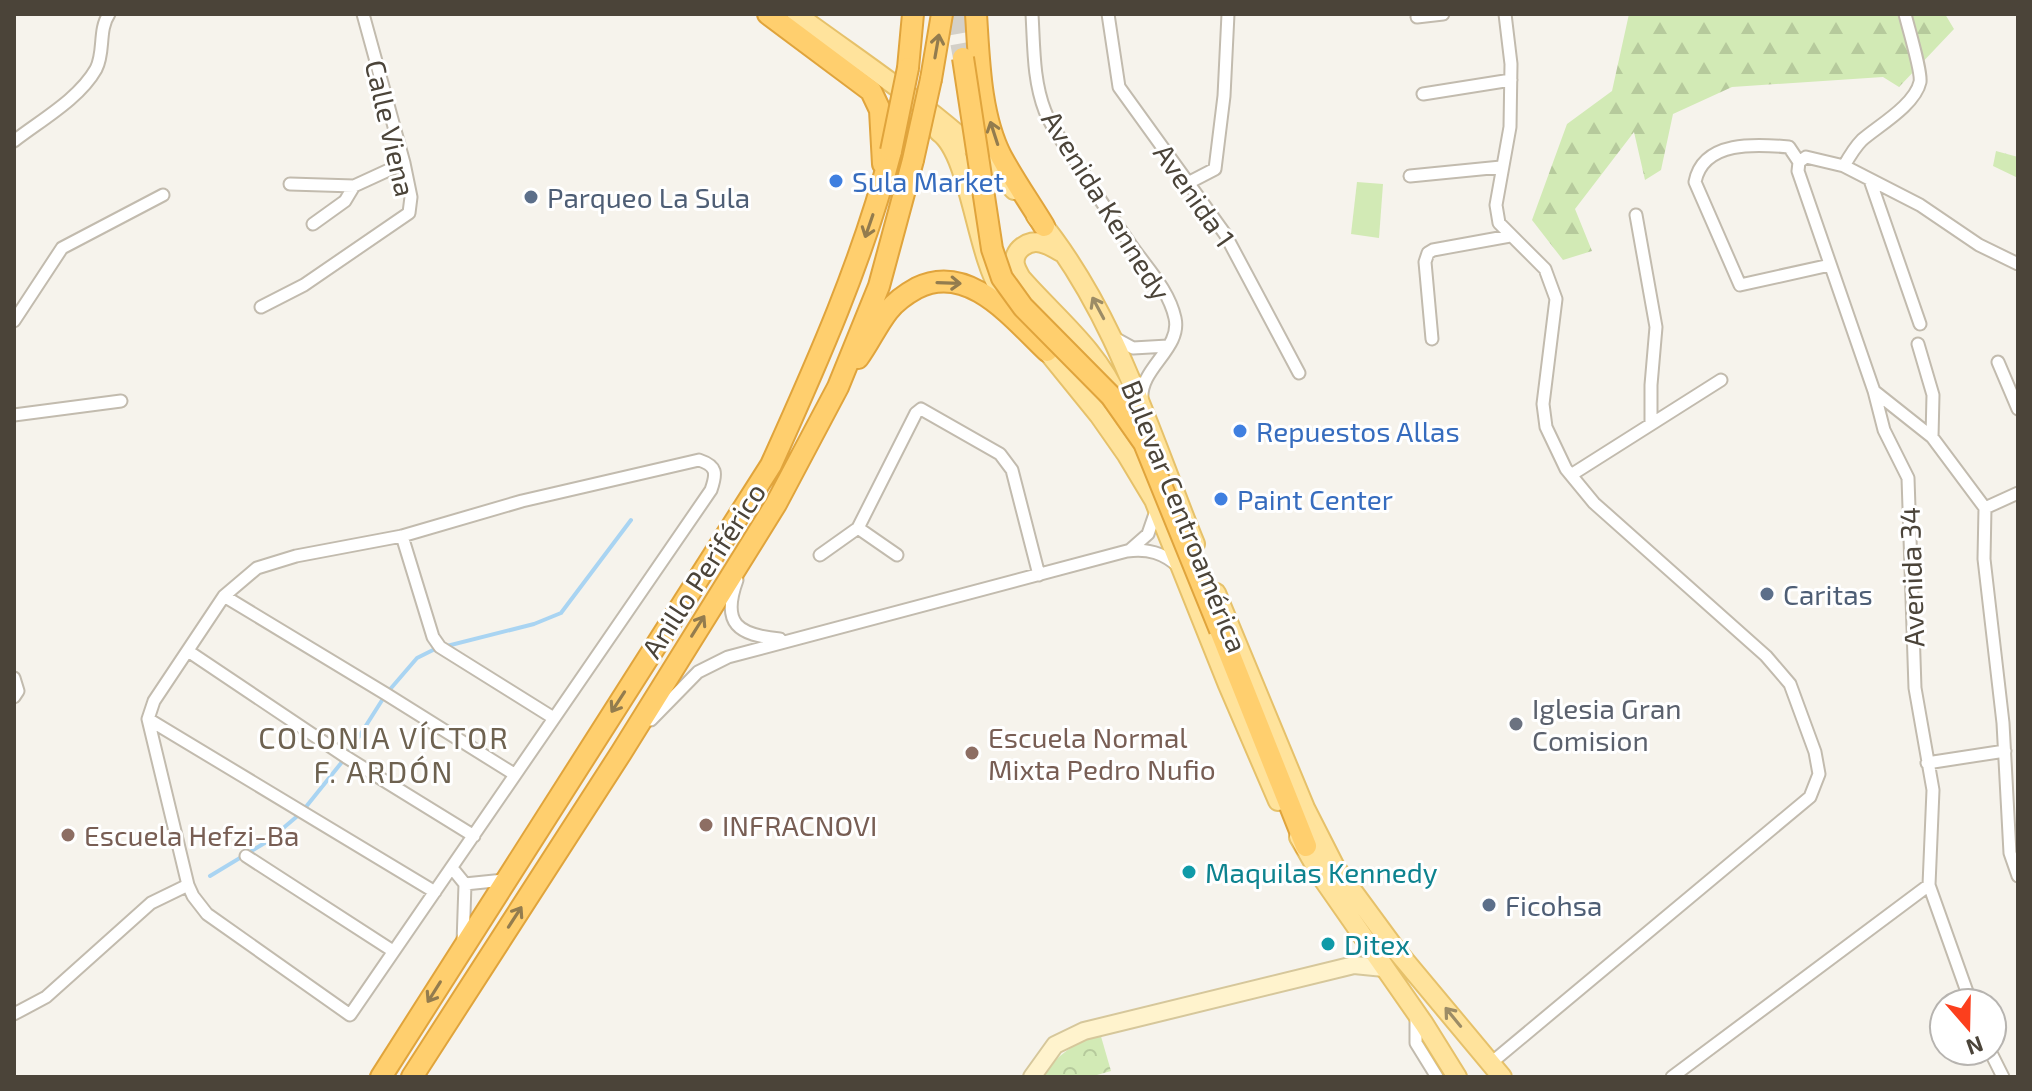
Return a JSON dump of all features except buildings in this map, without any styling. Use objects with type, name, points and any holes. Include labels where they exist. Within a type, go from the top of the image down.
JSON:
[{"type":"highway","points":[[768,14],[871,91],[882,121],[884,177]]},
{"type":"highway","name":"Anillo Periférico","points":[[381,1077],[771,465],[818,360],[859,254],[884,177],[908,68],[913,14]]},
{"type":"highway","name":"Anillo Periférico","points":[[412,1077],[621,753],[776,504],[838,387],[879,286],[913,160],[942,14]]},
{"type":"highway","points":[[976,14],[979,59],[996,142],[1000,154],[1044,226]]},
{"type":"highway","points":[[963,58],[992,249],[1002,278],[1023,307],[1111,396],[1144,443],[1306,846]]},
{"type":"highway","points":[[838,387],[888,311],[904,295],[940,281],[959,282],[979,291],[1047,351]]},
{"type":"main road","name":"Bulevar Centroamérica","points":[[779,14],[946,137],[958,159],[992,279],[1099,415],[1155,503],[1280,806],[1306,846],[1316,869],[1416,1012],[1457,1077]]},
{"type":"main road","name":"Bulevar Centroamérica","points":[[796,14],[950,129],[999,172],[1044,226],[1092,296],[1144,411],[1305,808],[1335,867],[1396,950],[1496,1070]]},
{"type":"main road","points":[[1061,252],[1035,241],[1024,245],[1015,256],[1015,265],[1021,278],[1089,351],[1114,387],[1144,464],[1155,503]]},
{"type":"main road","points":[[1375,956],[1395,974],[1429,1018],[1467,1077]]},
{"type":"street","points":[[14,141],[80,89],[96,68],[102,50],[104,22],[109,14]]},
{"type":"street","name":"Calle Viena","points":[[261,307],[304,285],[409,213],[411,197],[404,163],[363,14]]},
{"type":"street","name":"Avenida Kennedy","points":[[1032,14],[1035,75],[1045,112],[1117,226],[1163,289],[1176,325],[1168,346],[1141,388],[1144,411]]},
{"type":"street","name":"Avenida 1","points":[[1108,14],[1119,87],[1225,234],[1299,373]]},
{"type":"street","points":[[1188,183],[1215,169],[1224,96],[1228,14],[1220,14]]},
{"type":"street","points":[[1417,17],[1443,14]]},
{"type":"street","points":[[1496,1070],[1810,797],[1819,774],[1804,717],[1790,684],[1766,656],[1594,503],[1571,475],[1546,427],[1543,404],[1556,299],[1545,269],[1499,223],[1496,205],[1510,127],[1511,80],[1505,14]]},
{"type":"street","points":[[1844,166],[1862,140],[1880,128],[1912,97],[1920,81],[1905,14]]},
{"type":"street","points":[[1423,94],[1511,80]]},
{"type":"street","points":[[1830,265],[1740,285],[1695,182],[1697,170],[1714,156],[1731,148],[1752,144],[1789,147],[1799,162],[1806,157],[1844,166],[1920,205],[1979,245],[2018,264]]},
{"type":"street","name":"Avenida 34","points":[[1799,162],[1798,171],[1874,391],[1884,430],[1908,478],[1915,688],[1933,790],[1929,885],[1965,987]]},
{"type":"street","points":[[290,184],[354,186],[404,163]]},
{"type":"street","points":[[1410,176],[1501,167]]},
{"type":"street","points":[[1870,180],[1920,324]]},
{"type":"street","points":[[313,224],[345,201],[354,186]]},
{"type":"street","points":[[14,321],[62,248],[163,195]]},
{"type":"street","points":[[1636,215],[1656,327],[1651,423]]},
{"type":"street","points":[[1432,339],[1425,262],[1428,253],[1510,236]]},
{"type":"street","points":[[1113,337],[1133,348],[1168,346]]},
{"type":"street","points":[[1918,344],[1933,395],[1932,437]]},
{"type":"street","points":[[1998,362],[2018,409]]},
{"type":"street","points":[[1571,475],[1721,380]]},
{"type":"street","points":[[1874,391],[1932,437],[1985,508],[1984,559],[2005,751],[2010,853],[2018,876]]},
{"type":"street","points":[[14,415],[121,401]]},
{"type":"street","points":[[820,555],[858,528],[916,413],[921,409],[1000,454],[1012,470],[1039,575]]},
{"type":"street","points":[[699,460],[711,464],[715,470],[711,490],[350,1015],[207,914],[188,885],[148,719],[154,701],[224,596],[257,568],[296,556],[402,536],[522,501],[699,460]]},
{"type":"street","points":[[1985,508],[2018,493]]},
{"type":"street","points":[[1127,551],[1148,534],[1155,503]]},
{"type":"street","points":[[858,528],[897,555]]},
{"type":"street","points":[[402,536],[433,637],[440,647],[552,717]]},
{"type":"street","points":[[751,544],[731,597],[731,615],[744,633],[784,640]]},
{"type":"street","points":[[621,753],[679,688],[698,672],[728,657],[1127,551],[1161,554],[1180,567]]},
{"type":"street","points":[[224,596],[514,774]]},
{"type":"street","points":[[188,651],[346,757],[474,836]]},
{"type":"street","points":[[14,678],[18,691],[14,697]]},
{"type":"street","points":[[148,719],[435,892]]},
{"type":"street","points":[[1927,763],[2005,751]]},
{"type":"street","points":[[246,856],[393,951]]},
{"type":"street","points":[[452,868],[465,884],[463,947]]},
{"type":"street","points":[[465,884],[504,880]]},
{"type":"street","points":[[14,1014],[46,997],[151,903],[188,885]]},
{"type":"street","points":[[1672,1077],[1929,885]]},
{"type":"street","points":[[1032,1077],[1055,1045],[1084,1031],[1354,965],[1375,956]]},
{"type":"street","points":[[1354,965],[1375,956]]},
{"type":"street","points":[[1416,1012],[1416,1043],[1437,1077]]},
{"type":"green space","points":[[1629,14],[1945,14],[1954,29],[1899,87],[1883,77],[1732,87],[1673,114],[1661,170],[1645,180],[1634,132],[1575,209],[1592,251],[1563,260],[1532,220],[1567,124],[1612,91]]},
{"type":"green space","points":[[1996,151],[2018,157],[2018,178],[1993,166]]},
{"type":"green space","points":[[1357,182],[1383,184],[1379,238],[1351,234]]},
{"type":"green space","points":[[1100,1033],[1111,1071],[1090,1077],[1040,1077],[1067,1050]]},
{"type":"waterway","points":[[210,876],[268,841],[301,813],[346,757],[386,694],[417,658],[435,649],[534,624],[561,613],[631,520]]},
{"type":"tunnel","points":[[955,14],[963,58]]},
{"type":"place","name":"Sula Market","points":[[836,181]]},
{"type":"place","name":"Parqueo La Sula","points":[[531,197]]},
{"type":"place","name":"Repuestos Allas","points":[[1240,431]]},
{"type":"place","name":"Paint Center","points":[[1221,499]]},
{"type":"place","name":"Caritas","points":[[1767,594]]},
{"type":"place","name":"Iglesia Gran Comision","points":[[1516,724]]},
{"type":"place","name":"Escuela Normal Mixta Pedro Nufio","points":[[972,753]]},
{"type":"place","name":"INFRACNOVI","points":[[706,825]]},
{"type":"place","name":"Escuela Hefzi-Ba","points":[[68,835]]},
{"type":"place","name":"Maquilas Kennedy","points":[[1189,872]]},
{"type":"place","name":"Ficohsa","points":[[1489,905]]},
{"type":"place","name":"Ditex","points":[[1328,944]]},
{"type":"district","name":"COLONIA VÍCTOR F. ARDÓN","points":[[384,754]]}]
